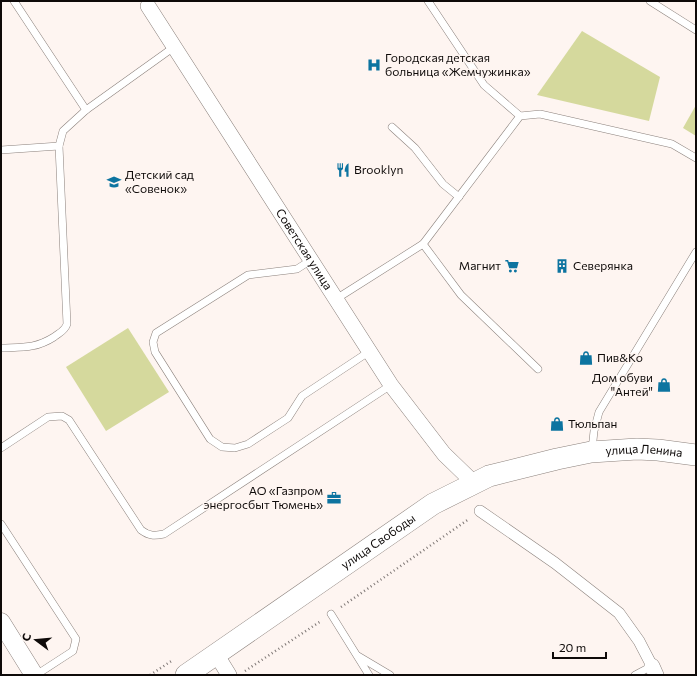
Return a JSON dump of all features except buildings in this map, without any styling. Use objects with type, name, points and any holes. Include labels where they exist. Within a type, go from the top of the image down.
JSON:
[{"type":"main road","name":"улица Ленина","points":[[591,452],[651,450],[696,455]]},
{"type":"main road","name":"улица Свободы","points":[[186,675],[434,504],[474,482],[509,470],[591,452]]},
{"type":"street","name":"Советская улица","points":[[147,4],[391,385],[444,454],[474,482]]},
{"type":"street","points":[[480,511],[555,563],[619,613],[639,641],[654,671]]},
{"type":"street","points":[[1,622],[35,675]]},
{"type":"street","points":[[216,654],[229,675]]},
{"type":"lane","points":[[14,1],[86,110]]},
{"type":"lane","points":[[428,1],[484,85],[520,116],[540,114],[672,144],[696,158]]},
{"type":"lane","points":[[650,1],[696,30]]},
{"type":"lane","points":[[1,348],[34,347],[42,344],[63,331],[67,324],[58,146],[63,131],[86,110],[174,47]]},
{"type":"lane","points":[[336,299],[423,244],[520,116]]},
{"type":"lane","points":[[392,127],[415,148],[443,184],[459,197]]},
{"type":"lane","points":[[1,150],[58,146]]},
{"type":"lane","points":[[423,244],[461,295],[538,369]]},
{"type":"lane","points":[[591,452],[599,412],[696,252]]},
{"type":"lane","points":[[311,260],[297,269],[248,275],[156,333],[153,342],[155,352],[193,412],[210,438],[222,447],[235,448],[248,444],[288,418],[302,396],[370,351]]},
{"type":"lane","points":[[1,448],[48,417],[62,416],[69,420],[141,530],[148,535],[156,536],[164,534],[391,385]]},
{"type":"lane","points":[[1,524],[76,640],[73,651],[35,675]]},
{"type":"lane","points":[[331,614],[369,675]]},
{"type":"lane","points":[[356,655],[390,675]]},
{"type":"lane","points":[[635,675],[654,671]]},
{"type":"path","points":[[243,672],[331,614],[480,511]]},
{"type":"green space","points":[[582,31],[660,77],[649,121],[537,95]]},
{"type":"green space","points":[[696,105],[696,136],[683,128]]},
{"type":"green space","points":[[128,328],[169,392],[106,431],[66,367]]},
{"type":"place","name":"Городская детская больница «Жемчужинка»","points":[[374,65]]},
{"type":"place","name":"Brooklyn","points":[[343,170]]},
{"type":"place","name":"Детский сад «Совенок»","points":[[114,182]]},
{"type":"place","name":"Магнит","points":[[512,266]]},
{"type":"place","name":"Северянка","points":[[562,266]]},
{"type":"place","name":"Пив&Ко","points":[[586,358]]},
{"type":"place","name":"Дом обуви \"Антей\"","points":[[664,385]]},
{"type":"place","name":"Тюльпан","points":[[557,424]]},
{"type":"place","name":"АО «Газпром энергосбыт Тюмень»","points":[[334,498]]}]
